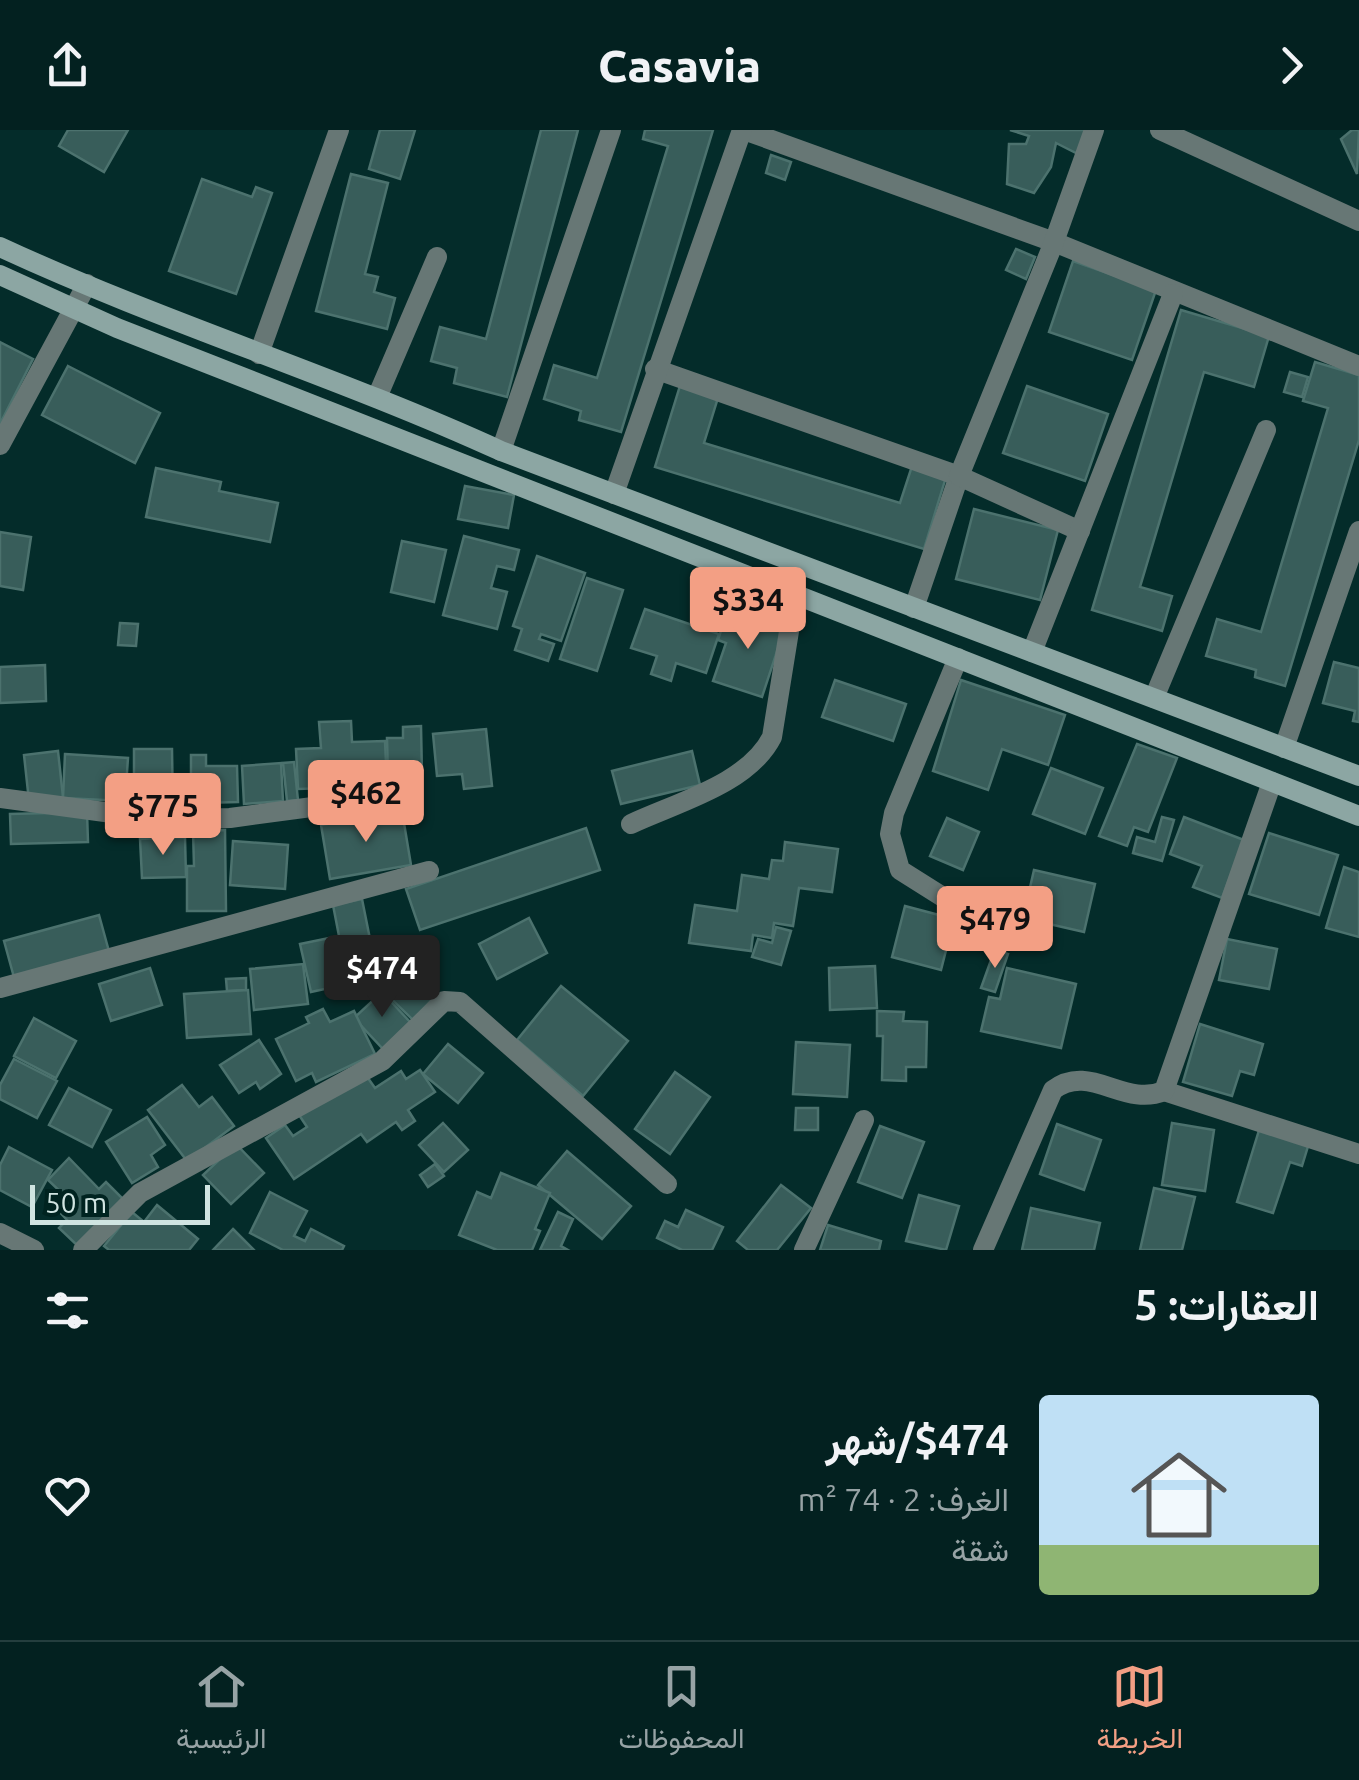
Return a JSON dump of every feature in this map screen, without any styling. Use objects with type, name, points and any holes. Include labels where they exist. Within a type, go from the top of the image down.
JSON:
[{"type":"main road","points":[[0,247],[260,354],[378,395],[501,450],[614,494],[1359,776]]},
{"type":"main road","points":[[0,275],[73,308],[1359,816]]},
{"type":"street","points":[[260,354],[339,130]]},
{"type":"street","points":[[501,450],[611,130]]},
{"type":"street","points":[[614,494],[743,130],[1054,242],[1173,294],[1359,366]]},
{"type":"street","points":[[914,608],[960,476],[1054,242],[1094,130]]},
{"type":"street","points":[[1160,130],[1359,221]]},
{"type":"street","points":[[378,395],[437,257]]},
{"type":"street","points":[[0,445],[88,284]]},
{"type":"street","points":[[1032,652],[1173,294]]},
{"type":"street","points":[[655,370],[960,476],[1080,531]]},
{"type":"street","points":[[1154,698],[1266,430]]},
{"type":"street","points":[[1284,748],[1359,531]]},
{"type":"street","points":[[631,824],[737,774],[761,758],[772,737],[795,594]]},
{"type":"street","points":[[958,658],[894,813],[892,853],[900,870],[1000,932]]},
{"type":"street","points":[[1164,1091],[1272,782]]},
{"type":"street","points":[[0,798],[164,820],[230,818],[394,796]]},
{"type":"street","points":[[0,988],[429,871]]},
{"type":"street","points":[[83,1250],[140,1193],[382,1061],[444,1001],[460,1002],[667,1184]]},
{"type":"street","points":[[983,1250],[1053,1090],[1068,1079],[1084,1079],[1135,1096],[1164,1091],[1359,1154]]},
{"type":"street","points":[[804,1250],[864,1120]]},
{"type":"street","points":[[0,1233],[34,1250]]},
{"type":"building","points":[[68,130],[128,130],[104,172],[59,146]]},
{"type":"building","points":[[380,130],[415,130],[400,179],[369,169]]},
{"type":"building","points":[[541,130],[578,130],[507,397],[454,383],[457,368],[431,361],[440,327],[486,339]]},
{"type":"building","points":[[645,130],[713,130],[621,432],[579,420],[581,411],[544,399],[554,365],[597,378],[668,146],[643,139]]},
{"type":"building","points":[[1010,130],[1086,130],[1078,154],[1056,143],[1051,167],[1034,193],[1007,184],[1009,144],[1026,144],[1029,136]]},
{"type":"building","points":[[1352,130],[1359,130],[1357,174],[1341,139]]},
{"type":"building","points":[[771,155],[791,162],[785,180],[766,173]]},
{"type":"building","points":[[351,174],[388,183],[365,274],[378,277],[374,292],[395,298],[387,329],[316,311]]},
{"type":"building","points":[[202,179],[252,197],[256,187],[272,193],[236,294],[169,271]]},
{"type":"building","points":[[1016,249],[1035,257],[1026,279],[1006,270]]},
{"type":"building","points":[[1073,261],[1156,290],[1132,360],[1049,332]]},
{"type":"building","points":[[1181,310],[1269,336],[1254,387],[1204,372],[1140,587],[1172,596],[1162,631],[1092,610]]},
{"type":"building","points":[[0,342],[33,359],[0,424]]},
{"type":"building","points":[[1315,362],[1359,375],[1359,440],[1285,686],[1255,677],[1256,670],[1206,656],[1217,619],[1261,632],[1328,408],[1303,401]]},
{"type":"building","points":[[68,366],[160,413],[135,463],[42,415]]},
{"type":"building","points":[[1290,372],[1308,377],[1302,397],[1284,392]]},
{"type":"building","points":[[683,376],[721,388],[704,443],[900,503],[912,466],[946,477],[924,549],[655,467]]},
{"type":"building","points":[[1027,386],[1108,414],[1085,481],[1003,453]]},
{"type":"building","points":[[156,468],[221,482],[219,491],[278,503],[270,542],[146,517]]},
{"type":"building","points":[[465,486],[514,495],[508,528],[458,519]]},
{"type":"building","points":[[974,509],[1058,530],[1040,600],[956,579]]},
{"type":"building","points":[[0,532],[31,537],[23,590],[0,586]]},
{"type":"building","points":[[464,536],[519,550],[514,570],[497,566],[491,588],[507,592],[497,629],[443,615]]},
{"type":"building","points":[[402,541],[446,550],[434,602],[391,592]]},
{"type":"building","points":[[537,556],[585,573],[561,641],[541,634],[539,639],[554,644],[548,661],[515,650],[522,629],[513,626]]},
{"type":"building","points":[[587,578],[623,590],[597,671],[560,659]]},
{"type":"building","points":[[645,609],[719,634],[706,673],[676,663],[671,681],[651,674],[657,656],[631,648]]},
{"type":"building","points":[[728,609],[785,627],[762,697],[713,681],[726,643],[718,640]]},
{"type":"building","points":[[120,623],[138,624],[136,646],[118,645]]},
{"type":"building","points":[[1334,662],[1359,668],[1359,722],[1353,721],[1355,711],[1323,703]]},
{"type":"building","points":[[45,665],[46,701],[0,703],[0,667]]},
{"type":"building","points":[[835,680],[906,704],[893,741],[822,717]]},
{"type":"building","points":[[961,680],[1065,715],[1048,765],[1002,749],[988,790],[933,771]]},
{"type":"building","points":[[351,721],[352,742],[385,741],[387,786],[298,789],[296,749],[321,748],[319,722]]},
{"type":"building","points":[[421,726],[422,774],[388,775],[387,738],[403,738],[403,727]]},
{"type":"building","points":[[486,729],[492,786],[464,789],[462,774],[437,776],[433,734]]},
{"type":"building","points":[[1137,744],[1177,758],[1148,832],[1134,827],[1127,846],[1099,836]]},
{"type":"building","points":[[134,749],[172,749],[173,811],[134,812]]},
{"type":"building","points":[[58,751],[63,797],[29,801],[24,755]]},
{"type":"building","points":[[692,751],[700,785],[621,804],[612,771]]},
{"type":"building","points":[[65,754],[128,758],[125,801],[63,798]]},
{"type":"building","points":[[191,755],[206,755],[206,766],[237,766],[238,802],[202,803],[201,779],[191,779]]},
{"type":"building","points":[[294,762],[298,800],[287,801],[283,763]]},
{"type":"building","points":[[281,763],[283,801],[244,804],[242,766]]},
{"type":"building","points":[[1051,768],[1103,788],[1085,834],[1033,814]]},
{"type":"building","points":[[402,811],[411,865],[330,879],[321,825]]},
{"type":"building","points":[[87,812],[88,842],[11,844],[10,814]]},
{"type":"building","points":[[1162,817],[1174,820],[1162,861],[1133,853],[1137,837],[1155,842]]},
{"type":"building","points":[[1184,817],[1244,840],[1222,898],[1193,887],[1202,866],[1170,854]]},
{"type":"building","points":[[947,818],[979,832],[963,870],[930,856]]},
{"type":"building","points":[[586,828],[600,870],[420,930],[406,889]]},
{"type":"building","points":[[225,830],[226,911],[187,911],[187,866],[194,866],[193,831]]},
{"type":"building","points":[[1269,833],[1338,855],[1319,915],[1249,894]]},
{"type":"building","points":[[185,837],[186,877],[142,878],[140,839]]},
{"type":"building","points":[[233,841],[288,845],[285,889],[230,885]]},
{"type":"building","points":[[785,842],[838,849],[832,892],[799,888],[793,926],[774,923],[772,938],[753,935],[751,951],[689,943],[695,905],[737,911],[742,875],[769,879],[772,860],[783,861]]},
{"type":"building","points":[[1344,867],[1359,872],[1359,937],[1326,928]]},
{"type":"building","points":[[1034,870],[1095,884],[1084,932],[1023,918]]},
{"type":"building","points":[[362,899],[370,939],[344,945],[352,983],[311,992],[300,944],[339,936],[333,905]]},
{"type":"building","points":[[905,906],[954,919],[941,970],[892,957]]},
{"type":"building","points":[[99,915],[110,955],[15,981],[4,941]]},
{"type":"building","points":[[529,918],[547,953],[497,979],[479,944]]},
{"type":"building","points":[[776,927],[791,931],[781,965],[752,957],[758,939],[772,943]]},
{"type":"building","points":[[1227,939],[1277,949],[1269,989],[1219,980]]},
{"type":"building","points":[[995,949],[1008,954],[995,992],[981,988]]},
{"type":"building","points":[[404,962],[437,994],[413,1020],[380,988]]},
{"type":"building","points":[[303,964],[308,1004],[254,1010],[250,969]]},
{"type":"building","points":[[875,966],[877,1008],[830,1010],[829,968]]},
{"type":"building","points":[[150,968],[162,1005],[111,1021],[99,984]]},
{"type":"building","points":[[1007,968],[1076,984],[1061,1048],[981,1031],[989,997],[1000,999]]},
{"type":"building","points":[[246,978],[246,990],[227,991],[226,979]]},
{"type":"building","points":[[561,986],[628,1041],[583,1096],[517,1040]]},
{"type":"building","points":[[248,990],[251,1034],[187,1038],[184,994]]},
{"type":"building","points":[[382,992],[411,1023],[383,1049],[354,1018]]},
{"type":"building","points":[[323,1009],[330,1022],[354,1011],[375,1054],[316,1082],[312,1073],[296,1081],[276,1039],[309,1023],[306,1017]]},
{"type":"building","points":[[877,1011],[904,1012],[903,1021],[927,1022],[926,1067],[906,1067],[906,1081],[882,1080],[883,1036],[877,1036]]},
{"type":"building","points":[[34,1018],[76,1041],[56,1078],[14,1056]]},
{"type":"building","points":[[1200,1024],[1263,1044],[1254,1075],[1240,1071],[1232,1096],[1183,1082]]},
{"type":"building","points":[[259,1040],[281,1074],[260,1089],[256,1082],[239,1093],[220,1065]]},
{"type":"building","points":[[796,1042],[850,1045],[847,1097],[793,1094]]},
{"type":"building","points":[[448,1044],[483,1073],[458,1103],[423,1074]]},
{"type":"building","points":[[14,1059],[57,1081],[37,1118],[0,1099],[0,1085]]},
{"type":"building","points":[[420,1070],[435,1092],[408,1110],[415,1121],[402,1130],[396,1122],[367,1142],[361,1134],[294,1179],[266,1138],[285,1125],[293,1136],[307,1127],[297,1112],[365,1074],[375,1088],[401,1071],[406,1079]]},
{"type":"building","points":[[675,1072],[710,1097],[670,1154],[635,1129]]},
{"type":"building","points":[[182,1085],[199,1107],[212,1097],[234,1126],[187,1161],[148,1110]]},
{"type":"building","points":[[69,1088],[111,1110],[92,1147],[49,1125]]},
{"type":"building","points":[[796,1108],[818,1108],[818,1130],[795,1130]]},
{"type":"building","points":[[147,1117],[165,1145],[151,1155],[158,1167],[132,1183],[106,1142]]},
{"type":"building","points":[[443,1123],[468,1150],[444,1172],[419,1145]]},
{"type":"building","points":[[1172,1123],[1214,1130],[1205,1191],[1162,1185]]},
{"type":"building","points":[[1057,1124],[1101,1140],[1084,1190],[1040,1174]]},
{"type":"building","points":[[880,1126],[924,1142],[902,1198],[858,1182]]},
{"type":"building","points":[[1260,1127],[1309,1143],[1302,1166],[1290,1162],[1273,1213],[1237,1202]]},
{"type":"building","points":[[236,1144],[264,1173],[231,1204],[203,1175]]},
{"type":"building","points":[[9,1147],[52,1170],[32,1207],[0,1190],[0,1165]]},
{"type":"building","points":[[567,1151],[631,1206],[602,1239],[538,1185]]},
{"type":"building","points":[[69,1158],[99,1189],[106,1182],[126,1202],[80,1248],[59,1228],[67,1220],[55,1207],[66,1197],[48,1180]]},
{"type":"building","points":[[435,1164],[444,1176],[428,1187],[420,1175]]},
{"type":"building","points":[[501,1173],[550,1193],[535,1229],[540,1231],[532,1250],[497,1250],[459,1235],[477,1192],[491,1198]]},
{"type":"building","points":[[781,1185],[811,1208],[777,1250],[748,1250],[737,1241]]},
{"type":"building","points":[[1154,1188],[1195,1197],[1182,1250],[1140,1250]]},
{"type":"building","points":[[270,1192],[307,1211],[294,1236],[305,1241],[311,1229],[344,1246],[342,1250],[283,1250],[250,1233]]},
{"type":"building","points":[[919,1195],[959,1206],[946,1250],[906,1241]]},
{"type":"building","points":[[157,1205],[198,1239],[189,1250],[109,1250],[104,1246],[132,1212],[144,1222]]},
{"type":"building","points":[[1031,1208],[1100,1223],[1094,1250],[1022,1250]]},
{"type":"building","points":[[686,1210],[723,1227],[712,1250],[682,1250],[657,1238],[665,1221],[678,1227]]},
{"type":"building","points":[[558,1212],[573,1219],[561,1246],[568,1250],[540,1250]]},
{"type":"building","points":[[828,1225],[881,1241],[879,1250],[820,1250]]},
{"type":"building","points":[[233,1229],[254,1250],[213,1250]]}]
